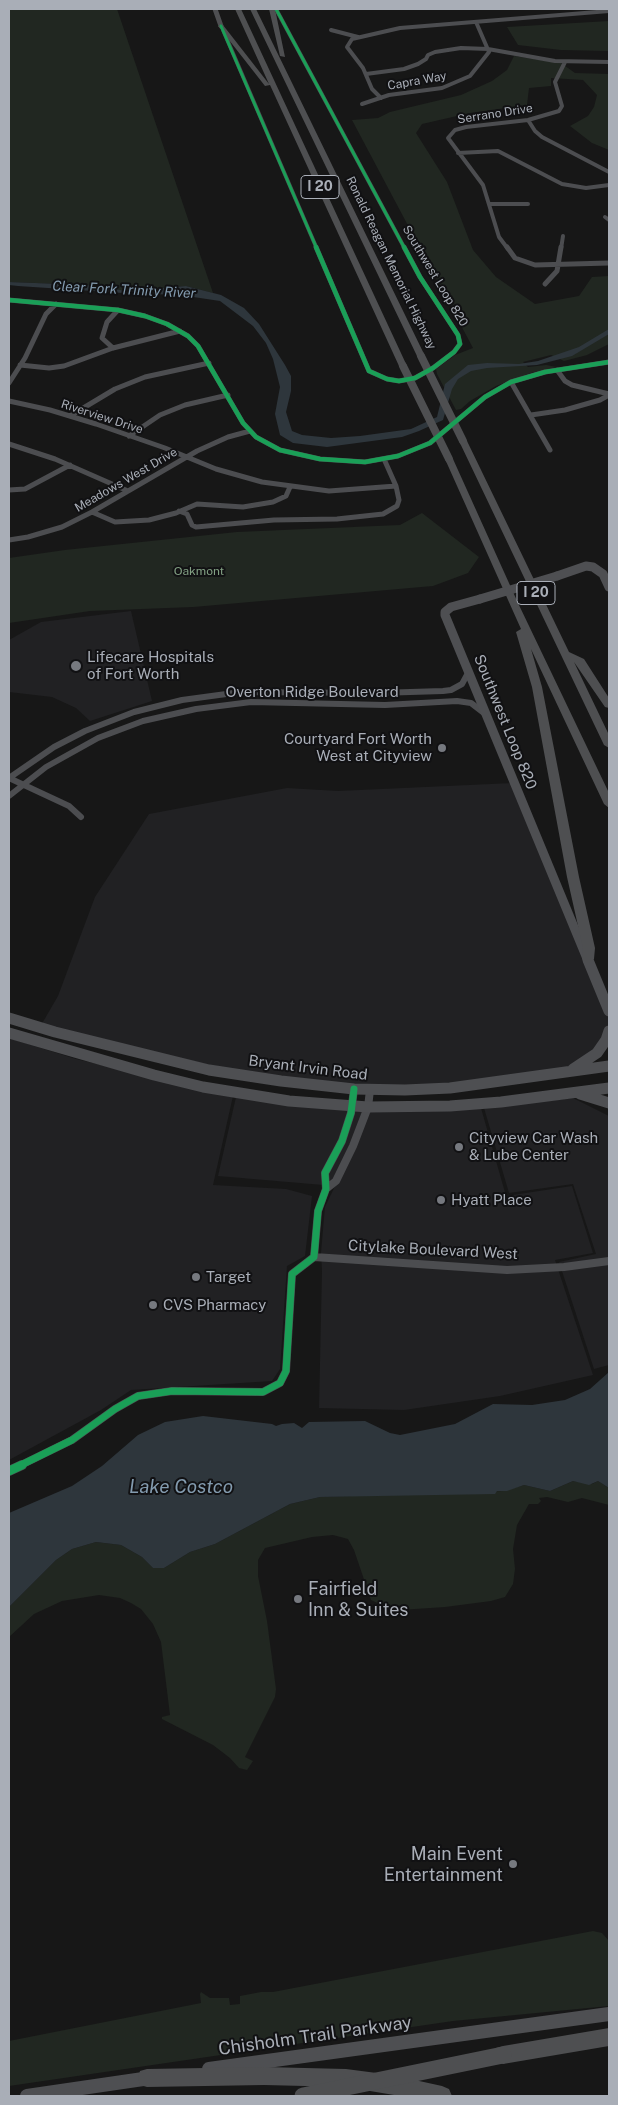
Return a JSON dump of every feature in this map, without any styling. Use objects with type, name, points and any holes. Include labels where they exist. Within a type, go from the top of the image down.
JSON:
[{"type":"highway","name":"I 20","points":[[238,9],[403,366],[449,459],[513,603],[548,671],[609,804]]},
{"type":"highway","name":"Ronald Reagan Memorial Highway","points":[[253,9],[609,745]]},
{"type":"highway","points":[[272,9],[285,64],[284,73]]},
{"type":"highway","points":[[221,26],[265,82],[289,129],[295,132]]},
{"type":"highway","points":[[513,603],[513,613],[537,687],[573,877],[589,948],[588,959]]},
{"type":"highway","points":[[566,654],[580,661],[609,705]]},
{"type":"highway","points":[[303,2096],[503,2055],[609,2037]]},
{"type":"highway","points":[[147,2078],[264,2076],[346,2078],[392,2085],[442,2096]]},
{"type":"main road","name":"Southwest Loop 820","points":[[215,9],[221,26]]},
{"type":"main road","name":"Southwest Loop 820","points":[[609,587],[603,574],[593,567],[586,566],[451,608],[445,612],[484,713],[588,959],[608,1010],[609,1020]]},
{"type":"main road","name":"Bryant Irvin Road","points":[[9,1018],[55,1032],[210,1070],[281,1081],[354,1089],[450,1088],[609,1066]]},
{"type":"main road","points":[[570,1071],[596,1053],[606,1040],[609,1031]]},
{"type":"main road","name":"Bryant Irvin Road","points":[[9,1034],[203,1087],[274,1099],[368,1107],[450,1106],[501,1102],[609,1088]]},
{"type":"main road","points":[[574,1092],[609,1103]]},
{"type":"main road","name":"Chisholm Trail Parkway","points":[[27,2096],[609,2014]]},
{"type":"street","name":"Southwest Loop 820","points":[[221,26],[369,371],[387,379],[415,378],[433,368],[454,352],[460,344],[458,335],[420,277],[276,9]]},
{"type":"street","points":[[381,98],[372,89],[366,74],[347,47],[358,36],[388,29],[609,11]]},
{"type":"street","points":[[476,22],[484,35],[488,50]]},
{"type":"street","points":[[331,30],[358,36]]},
{"type":"street","points":[[366,74],[404,69],[418,64],[432,53],[468,48],[565,62],[609,62]]},
{"type":"street","name":"Capra Way","points":[[362,104],[381,98],[442,88],[459,82],[473,73],[485,60],[488,50]]},
{"type":"street","name":"Serrano Drive","points":[[565,62],[555,82],[562,108],[557,112],[528,120],[473,126],[455,130],[448,138],[482,185],[490,204],[499,237],[509,253],[515,258],[530,264],[609,263]]},
{"type":"street","points":[[528,120],[535,131],[542,137],[609,172]]},
{"type":"street","points":[[458,153],[498,151],[562,184],[586,188],[609,185]]},
{"type":"street","points":[[490,204],[528,204]]},
{"type":"street","points":[[545,284],[557,271],[563,236]]},
{"type":"street","points":[[9,300],[118,310],[156,320],[180,331],[198,346],[243,423],[250,431],[264,442],[280,450],[320,460],[354,462],[398,456],[430,443],[494,390],[511,382],[557,370],[609,362]]},
{"type":"street","points":[[9,383],[46,314],[56,304]]},
{"type":"street","points":[[113,348],[102,338],[107,322],[118,310]]},
{"type":"street","points":[[20,365],[49,368],[64,366],[113,348],[180,331]]},
{"type":"street","points":[[70,416],[116,389],[145,377],[209,363]]},
{"type":"street","points":[[557,370],[565,381],[609,395]]},
{"type":"street","points":[[511,382],[550,450]]},
{"type":"street","points":[[129,436],[168,412],[202,400],[228,395]]},
{"type":"street","points":[[531,415],[565,410],[600,400],[609,395]]},
{"type":"street","name":"Riverview Drive","points":[[9,401],[70,416],[242,477],[290,487],[329,491],[396,486]]},
{"type":"street","name":"Meadows West Drive","points":[[9,540],[47,532],[92,512],[187,457],[228,437],[250,431]]},
{"type":"street","points":[[9,444],[70,465],[128,491]]},
{"type":"street","points":[[179,511],[187,514],[192,525],[196,527],[261,520],[337,519],[383,514],[397,506],[399,500],[396,486],[384,459]]},
{"type":"street","points":[[9,490],[25,489],[70,465]]},
{"type":"street","points":[[92,512],[108,520],[123,522],[149,520],[197,504],[243,507],[273,502],[286,496],[290,487]]},
{"type":"street","name":"Overton Ridge Boulevard","points":[[9,778],[68,739],[116,718],[156,706],[202,696],[241,692],[402,693],[443,691],[451,690],[462,684],[468,673]]},
{"type":"street","points":[[281,702],[284,691]]},
{"type":"street","name":"Overton Ridge Boulevard","points":[[9,796],[21,785],[74,750],[123,728],[179,712],[216,705],[281,702],[386,705],[457,701],[471,704],[484,713]]},
{"type":"street","points":[[116,718],[123,728]]},
{"type":"street","points":[[9,778],[69,806],[81,816]]},
{"type":"street","points":[[9,1471],[72,1440],[115,1409],[138,1396],[172,1391],[263,1392],[280,1383],[286,1372],[292,1274],[314,1257],[318,1211],[326,1188],[325,1173],[342,1140],[352,1106],[354,1089]]},
{"type":"street","points":[[326,1188],[336,1181],[353,1146],[368,1107],[370,1090]]},
{"type":"street","points":[[342,1140],[353,1146]]},
{"type":"street","name":"Citylake Boulevard West","points":[[314,1257],[507,1270],[564,1267],[609,1261]]},
{"type":"shaded area","name":"Lifecare Hospitals of Fort Worth","points":[[131,611],[152,701],[90,721],[76,708],[52,697],[9,692],[9,640],[41,622]]},
{"type":"shaded area","points":[[513,783],[608,1008],[609,1031],[606,1040],[570,1071],[450,1088],[281,1081],[40,1027],[58,996],[95,897],[149,814],[287,788],[338,791]]},
{"type":"shaded area","points":[[9,1038],[76,1059],[233,1096],[213,1185],[286,1189],[312,1196],[305,1256],[287,1266],[280,1369],[272,1381],[131,1390],[101,1410],[9,1460]]},
{"type":"shaded area","points":[[236,1097],[481,1108],[506,1196],[572,1186],[593,1253],[555,1260],[593,1375],[500,1396],[404,1410],[319,1408],[321,1253],[325,1207],[335,1186],[218,1176]]},
{"type":"shaded area","points":[[573,1098],[609,1116],[609,1365],[594,1369],[559,1262],[596,1254],[573,1184],[509,1193],[484,1108]]},
{"type":"green space","points":[[9,9],[117,9],[213,293],[186,286],[127,291],[87,285],[9,282]]},
{"type":"green space","points":[[609,21],[609,51],[561,50],[518,45],[507,27]]},
{"type":"green space","points":[[514,56],[561,63],[575,73],[609,74],[609,150],[592,143],[570,126],[588,116],[594,107],[597,95],[583,80],[551,78],[551,86],[529,88],[527,105],[470,113],[422,124],[416,133],[447,182],[473,250],[496,277],[535,304],[579,296],[592,277],[609,276],[609,344],[587,355],[564,361],[551,355],[523,362],[528,367],[546,365],[557,367],[531,373],[496,386],[470,401],[461,409],[456,410],[436,369],[455,355],[473,348],[352,120],[378,118],[390,112],[461,95],[492,81],[507,70]]},
{"type":"green space","name":"Oakmont","points":[[422,513],[479,557],[468,573],[433,586],[193,607],[90,611],[9,623],[9,558],[65,550],[237,532],[400,525]]},
{"type":"green space","points":[[573,1481],[592,1484],[598,1481],[609,1488],[609,1505],[582,1498],[568,1502],[547,1497],[539,1498],[541,1501],[538,1504],[529,1504],[517,1525],[513,1549],[515,1569],[513,1584],[505,1597],[491,1601],[400,1610],[386,1607],[371,1600],[354,1550],[348,1539],[333,1535],[312,1537],[265,1548],[258,1560],[258,1576],[267,1621],[276,1689],[275,1697],[245,1757],[253,1761],[247,1770],[239,1768],[230,1758],[213,1745],[162,1719],[162,1717],[170,1715],[161,1642],[153,1624],[141,1609],[131,1603],[120,1598],[99,1595],[62,1601],[34,1614],[9,1637],[9,1607],[56,1560],[72,1549],[96,1542],[121,1545],[142,1557],[153,1568],[164,1568],[190,1552],[215,1544],[290,1504],[320,1497],[503,1491],[524,1485],[550,1491]]},
{"type":"green space","points":[[593,1931],[602,1933],[609,1941],[609,2006],[453,2021],[9,2086],[9,2041],[201,2003],[201,1992],[210,1998],[229,1998],[230,2005],[240,2004],[240,1996],[273,1992]]},
{"type":"water","points":[[9,282],[87,285],[127,291],[186,286],[221,295],[244,308],[259,324],[291,376],[291,391],[286,412],[292,431],[302,435],[331,438],[411,429],[437,417],[445,384],[468,365],[487,363],[519,364],[538,361],[579,347],[609,329],[609,334],[572,356],[537,365],[487,368],[471,371],[458,379],[452,389],[443,420],[419,431],[402,437],[327,447],[293,443],[280,435],[275,414],[280,387],[273,359],[266,343],[253,326],[220,301],[180,295],[18,286],[9,285]]},
{"type":"water","name":"Lake Costco","points":[[609,1372],[609,1488],[598,1481],[589,1485],[573,1481],[550,1491],[524,1485],[507,1491],[497,1491],[495,1494],[320,1497],[290,1504],[215,1544],[190,1552],[164,1568],[153,1568],[142,1557],[121,1545],[96,1542],[72,1549],[56,1560],[9,1607],[9,1513],[72,1486],[102,1466],[138,1435],[165,1422],[203,1416],[276,1426],[294,1423],[302,1428],[309,1422],[365,1421],[390,1433],[400,1435],[455,1424],[493,1404],[532,1405],[565,1400],[590,1389]]},
{"type":"cycle path","points":[[221,26],[369,371],[387,379],[399,381],[415,378],[433,368],[454,352],[460,344],[458,335],[420,277],[276,9]]},
{"type":"cycle path","points":[[9,300],[118,310],[145,316],[167,324],[188,336],[198,346],[243,423],[256,437],[280,450],[320,459],[365,462],[398,456],[430,443],[485,397],[511,382],[545,372],[609,362]]},
{"type":"cycle path","points":[[9,1471],[72,1440],[115,1409],[138,1396],[172,1391],[263,1392],[280,1383],[286,1371],[292,1274],[314,1257],[318,1211],[326,1189],[325,1173],[342,1141],[351,1113],[354,1089]]},
{"type":"place","name":"Lifecare Hospitals of Fort Worth","points":[[76,666]]},
{"type":"place","name":"Courtyard Fort Worth West at Cityview","points":[[442,748]]},
{"type":"place","name":"Cityview Car Wash & Lube Center","points":[[459,1147]]},
{"type":"place","name":"Hyatt Place","points":[[441,1200]]},
{"type":"place","name":"Target","points":[[196,1277]]},
{"type":"place","name":"CVS Pharmacy","points":[[153,1305]]},
{"type":"place","name":"Fairfield Inn & Suites","points":[[298,1599]]},
{"type":"place","name":"Main Event Entertainment","points":[[513,1864]]},
{"type":"water label","name":"Clear Fork Trinity River","points":[[124,290]]}]
